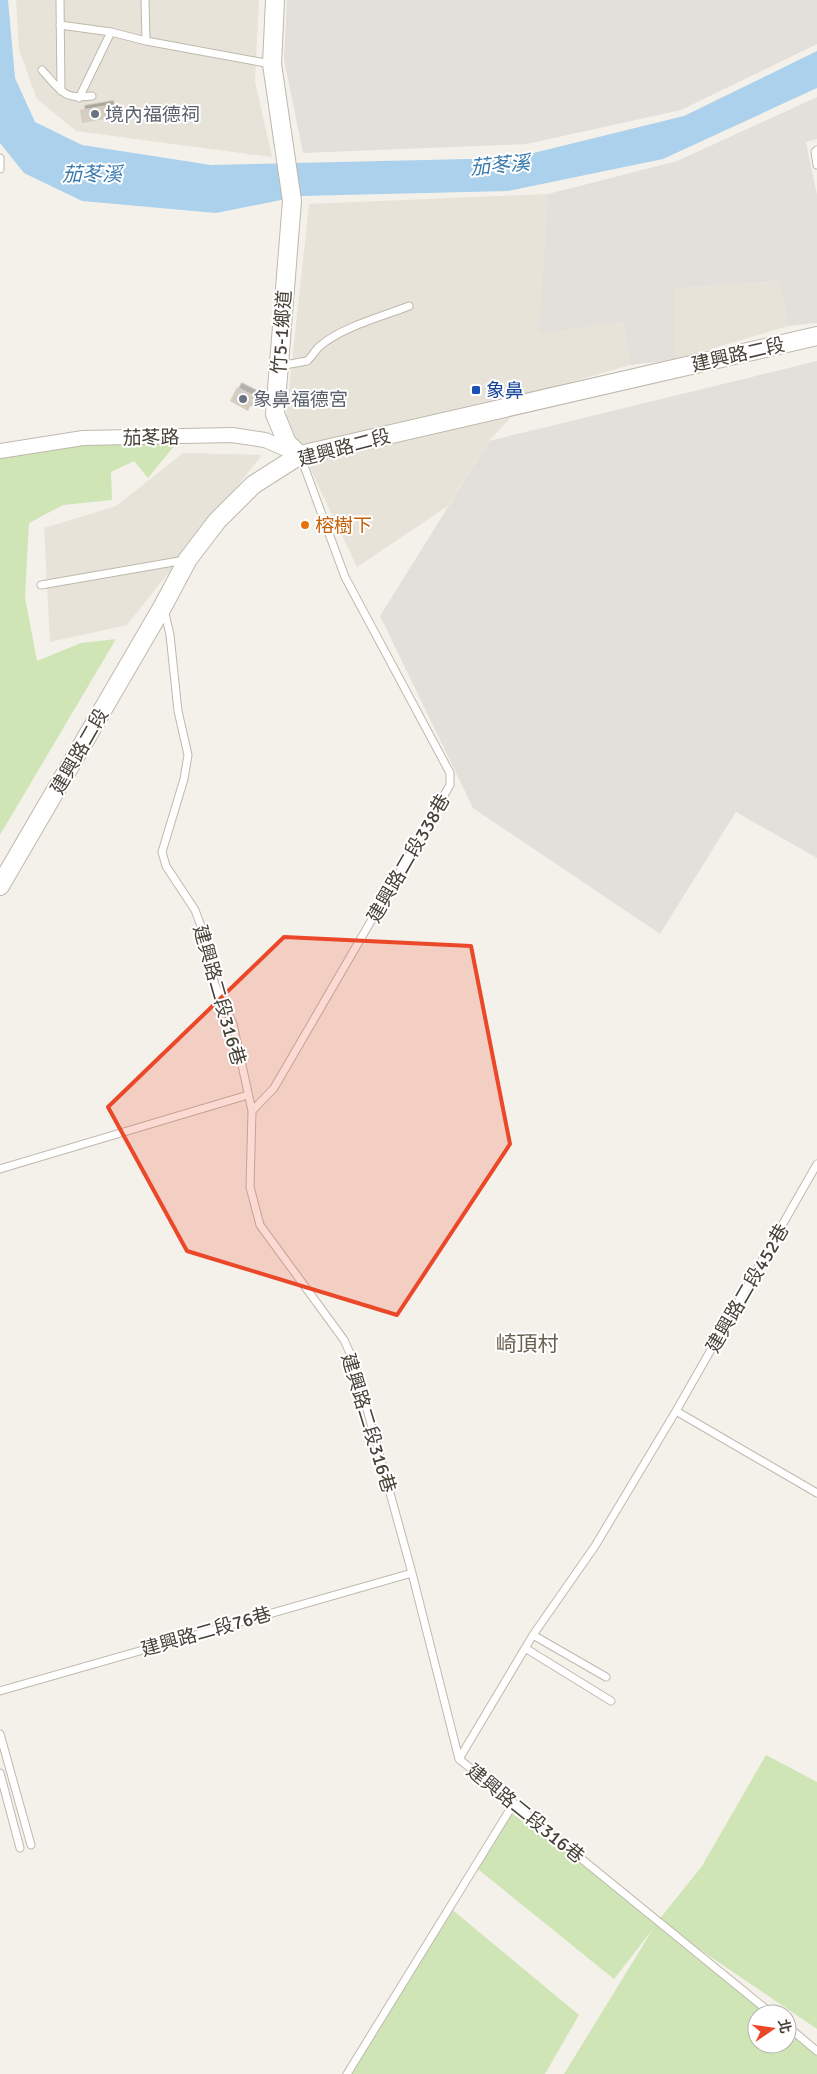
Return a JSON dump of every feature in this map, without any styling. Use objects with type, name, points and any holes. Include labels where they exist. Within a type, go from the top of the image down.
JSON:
[{"type":"street","points":[[272,64],[275,0]]},
{"type":"street","name":"竹5-1鄉道","points":[[272,64],[292,200],[275,414],[287,443],[300,455]]},
{"type":"street","name":"建興路二段","points":[[0,886],[163,606],[188,559],[217,521],[253,485],[300,455],[817,336]]},
{"type":"street","name":"茄苳路","points":[[0,452],[83,438],[232,435],[265,440],[300,455]]},
{"type":"lane","points":[[60,0],[61,91]]},
{"type":"lane","points":[[145,0],[146,42]]},
{"type":"lane","points":[[60,24],[111,32],[146,42],[272,64]]},
{"type":"lane","points":[[79,98],[111,32]]},
{"type":"lane","points":[[42,70],[70,98],[92,96]]},
{"type":"lane","points":[[817,150],[815,152],[817,165]]},
{"type":"lane","points":[[0,158],[0,170]]},
{"type":"lane","points":[[279,366],[307,361],[327,341],[351,329],[409,306]]},
{"type":"lane","name":"建興路二段338巷","points":[[252,1111],[274,1088],[450,785],[450,773],[345,577],[300,455]]},
{"type":"lane","points":[[41,585],[188,559]]},
{"type":"lane","name":"建興路二段316巷","points":[[163,606],[170,635],[178,711],[188,755],[184,779],[162,852],[166,866],[195,910],[216,985],[233,1024],[252,1111],[250,1187],[260,1225],[344,1340],[354,1362],[412,1573],[458,1759],[760,2004]]},
{"type":"lane","points":[[0,1169],[248,1095]]},
{"type":"lane","name":"建興路二段452巷","points":[[458,1759],[533,1635],[595,1546],[676,1411],[817,1164]]},
{"type":"lane","points":[[676,1411],[817,1493]]},
{"type":"lane","name":"建興路二段76巷","points":[[0,1691],[412,1573]]},
{"type":"lane","points":[[533,1635],[606,1677]]},
{"type":"lane","points":[[525,1648],[611,1700]]},
{"type":"lane","points":[[0,1734],[32,1845]]},
{"type":"lane","points":[[0,1773],[20,1848]]},
{"type":"lane","points":[[347,2074],[514,1803]]},
{"type":"lane","points":[[797,2034],[817,2051]]},
{"type":"highlighted area","points":[[284,937],[471,946],[510,1144],[397,1315],[187,1251],[108,1107]]},
{"type":"shaded area","points":[[16,0],[259,0],[255,81],[272,157],[76,131],[37,99],[19,50]]},
{"type":"shaded area","points":[[287,0],[817,0],[817,44],[681,110],[527,144],[303,153],[284,60]]},
{"type":"shaded area","points":[[817,97],[817,139],[806,142],[817,195],[817,323],[788,326],[780,281],[674,289],[674,360],[630,365],[623,321],[539,334],[548,194],[677,161]]},
{"type":"shaded area","points":[[548,194],[540,326],[623,321],[630,365],[533,393],[489,441],[448,506],[357,567],[286,418],[309,204]]},
{"type":"shaded area","points":[[781,281],[788,326],[674,360],[674,289]]},
{"type":"shaded area","points":[[817,361],[817,858],[736,812],[660,934],[473,808],[380,616],[489,441]]},
{"type":"shaded area","points":[[183,453],[262,455],[127,625],[50,642],[44,528],[116,506]]},
{"type":"green space","points":[[189,428],[148,478],[134,461],[111,472],[112,500],[63,505],[29,523],[25,597],[37,661],[81,643],[116,639],[0,835],[0,458]]},
{"type":"green space","points":[[766,1755],[817,1782],[817,2029],[797,2015],[797,2004],[780,2004],[665,1926],[760,2004],[747,2004],[747,2054],[797,2054],[797,2034],[817,2051],[817,2074],[564,2074],[653,1929],[614,1979],[474,1866],[514,1803],[658,1921],[702,1866]]},
{"type":"green space","points":[[449,1907],[579,2015],[545,2074],[342,2074]]},
{"type":"water","name":"茄苳溪","points":[[0,0],[8,0],[15,78],[35,122],[82,145],[211,165],[513,158],[684,116],[817,51],[817,88],[663,159],[508,191],[301,196],[216,213],[82,201],[24,173],[0,143]]},
{"type":"building","name":"境內福德祠","points":[[109,105],[111,118],[82,123],[80,110]]},
{"type":"building","name":"象鼻福德宮","points":[[237,387],[255,396],[248,411],[230,401]]},
{"type":"place","name":"境內福德祠","points":[[95,114]]},
{"type":"place","name":"象鼻","points":[[476,390]]},
{"type":"place","name":"象鼻福德宮","points":[[243,399]]},
{"type":"place","name":"榕樹下","points":[[305,525]]},
{"type":"district","name":"崎頂村","points":[[527,1344]]}]
